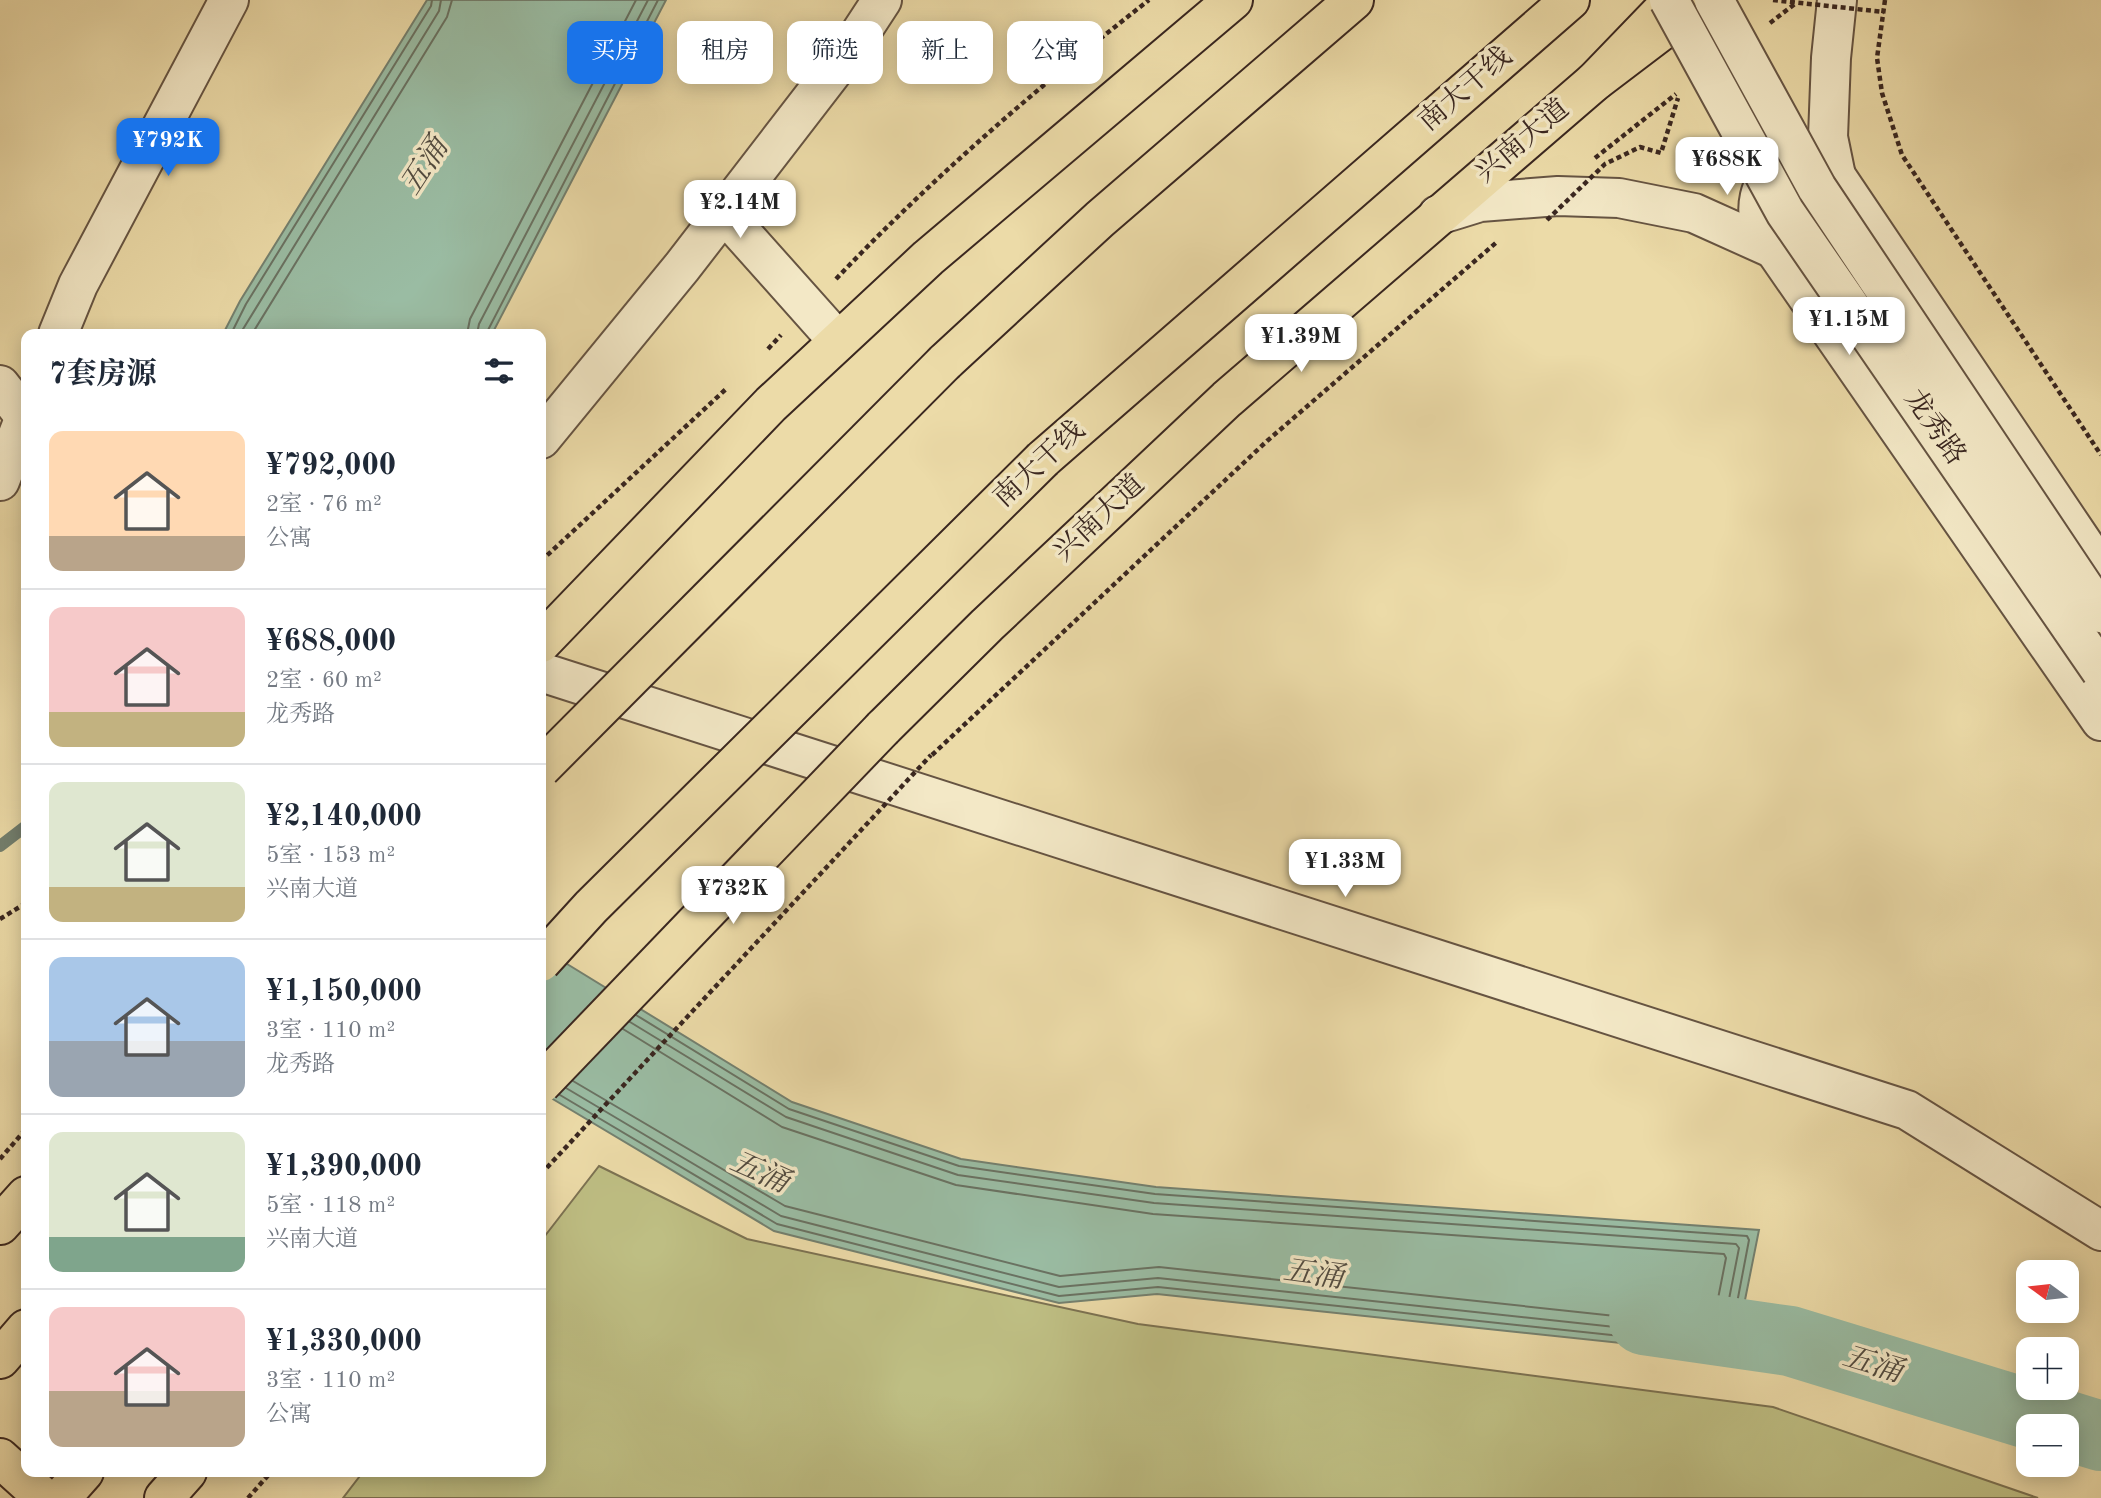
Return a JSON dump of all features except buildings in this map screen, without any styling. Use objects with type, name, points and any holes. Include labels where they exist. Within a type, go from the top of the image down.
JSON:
[{"type":"main road","points":[[546,638],[771,404],[838,341],[928,258],[1233,0]]},
{"type":"main road","points":[[546,763],[945,362],[1100,219],[1354,0]]},
{"type":"main road","name":"南大干线","points":[[546,957],[592,907],[1044,459],[1570,0]]},
{"type":"main road","points":[[1594,82],[1671,0]]},
{"type":"main road","name":"兴南大道","points":[[546,1079],[883,727],[1227,399],[1594,82],[1702,0]]},
{"type":"main road","points":[[0,1224],[21,1201]]},
{"type":"main road","points":[[0,1359],[21,1335]]},
{"type":"main road","points":[[0,1458],[44,1498]]},
{"type":"main road","points":[[61,1498],[80,1477]]},
{"type":"main road","points":[[164,1498],[183,1477]]},
{"type":"street","points":[[60,329],[78,285],[229,0]]},
{"type":"street","points":[[546,433],[850,49],[882,0]]},
{"type":"street","name":"龙秀路","points":[[1671,0],[1785,212],[2101,671]]},
{"type":"street","name":"龙秀路","points":[[1714,0],[1817,188],[2101,612]]},
{"type":"street","points":[[1836,176],[1828,136],[1830,58],[1837,0]]},
{"type":"street","points":[[2101,570],[2087,529],[1836,176],[1811,163],[1796,162],[1769,176],[1760,188],[1756,203],[1757,218],[1774,249],[2101,721]]},
{"type":"street","points":[[1438,215],[1480,202],[1546,213],[1619,198],[1693,213],[1774,249]]},
{"type":"street","points":[[723,212],[838,341]]},
{"type":"street","points":[[0,385],[21,411]]},
{"type":"street","points":[[0,481],[21,426]]},
{"type":"street","points":[[546,674],[1907,1110],[2101,1231]]},
{"type":"path","points":[[761,355],[892,220],[1090,46],[1149,0]]},
{"type":"path","points":[[1773,0],[1884,12]]},
{"type":"path","points":[[1768,25],[1801,0]]},
{"type":"path","points":[[1885,0],[1877,58],[1882,93],[1902,155],[2101,455]]},
{"type":"path","points":[[1546,213],[1681,91]]},
{"type":"path","points":[[546,1169],[931,755],[1267,441],[1605,164],[1640,147]]},
{"type":"path","points":[[546,555],[732,384]]},
{"type":"path","points":[[0,919],[21,906]]},
{"type":"path","points":[[0,1159],[21,1135]]},
{"type":"path","points":[[248,1498],[267,1477]]},
{"type":"green space","points":[[599,1166],[747,1239],[1138,1324],[1773,1407],[2038,1498],[343,1498],[359,1477],[546,1477],[546,1235]]},
{"type":"water","points":[[427,0],[666,0],[655,21],[567,21],[567,84],[622,84],[495,329],[226,329],[240,301]]},
{"type":"water","points":[[546,951],[792,1102],[961,1159],[1156,1187],[1759,1230],[1734,1355],[1157,1294],[1059,1303],[774,1231],[546,1095]]},
{"type":"waterway","points":[[0,846],[21,830]]},
{"type":"waterway","name":"五涌","points":[[1644,1320],[1790,1341],[2101,1436]]}]
